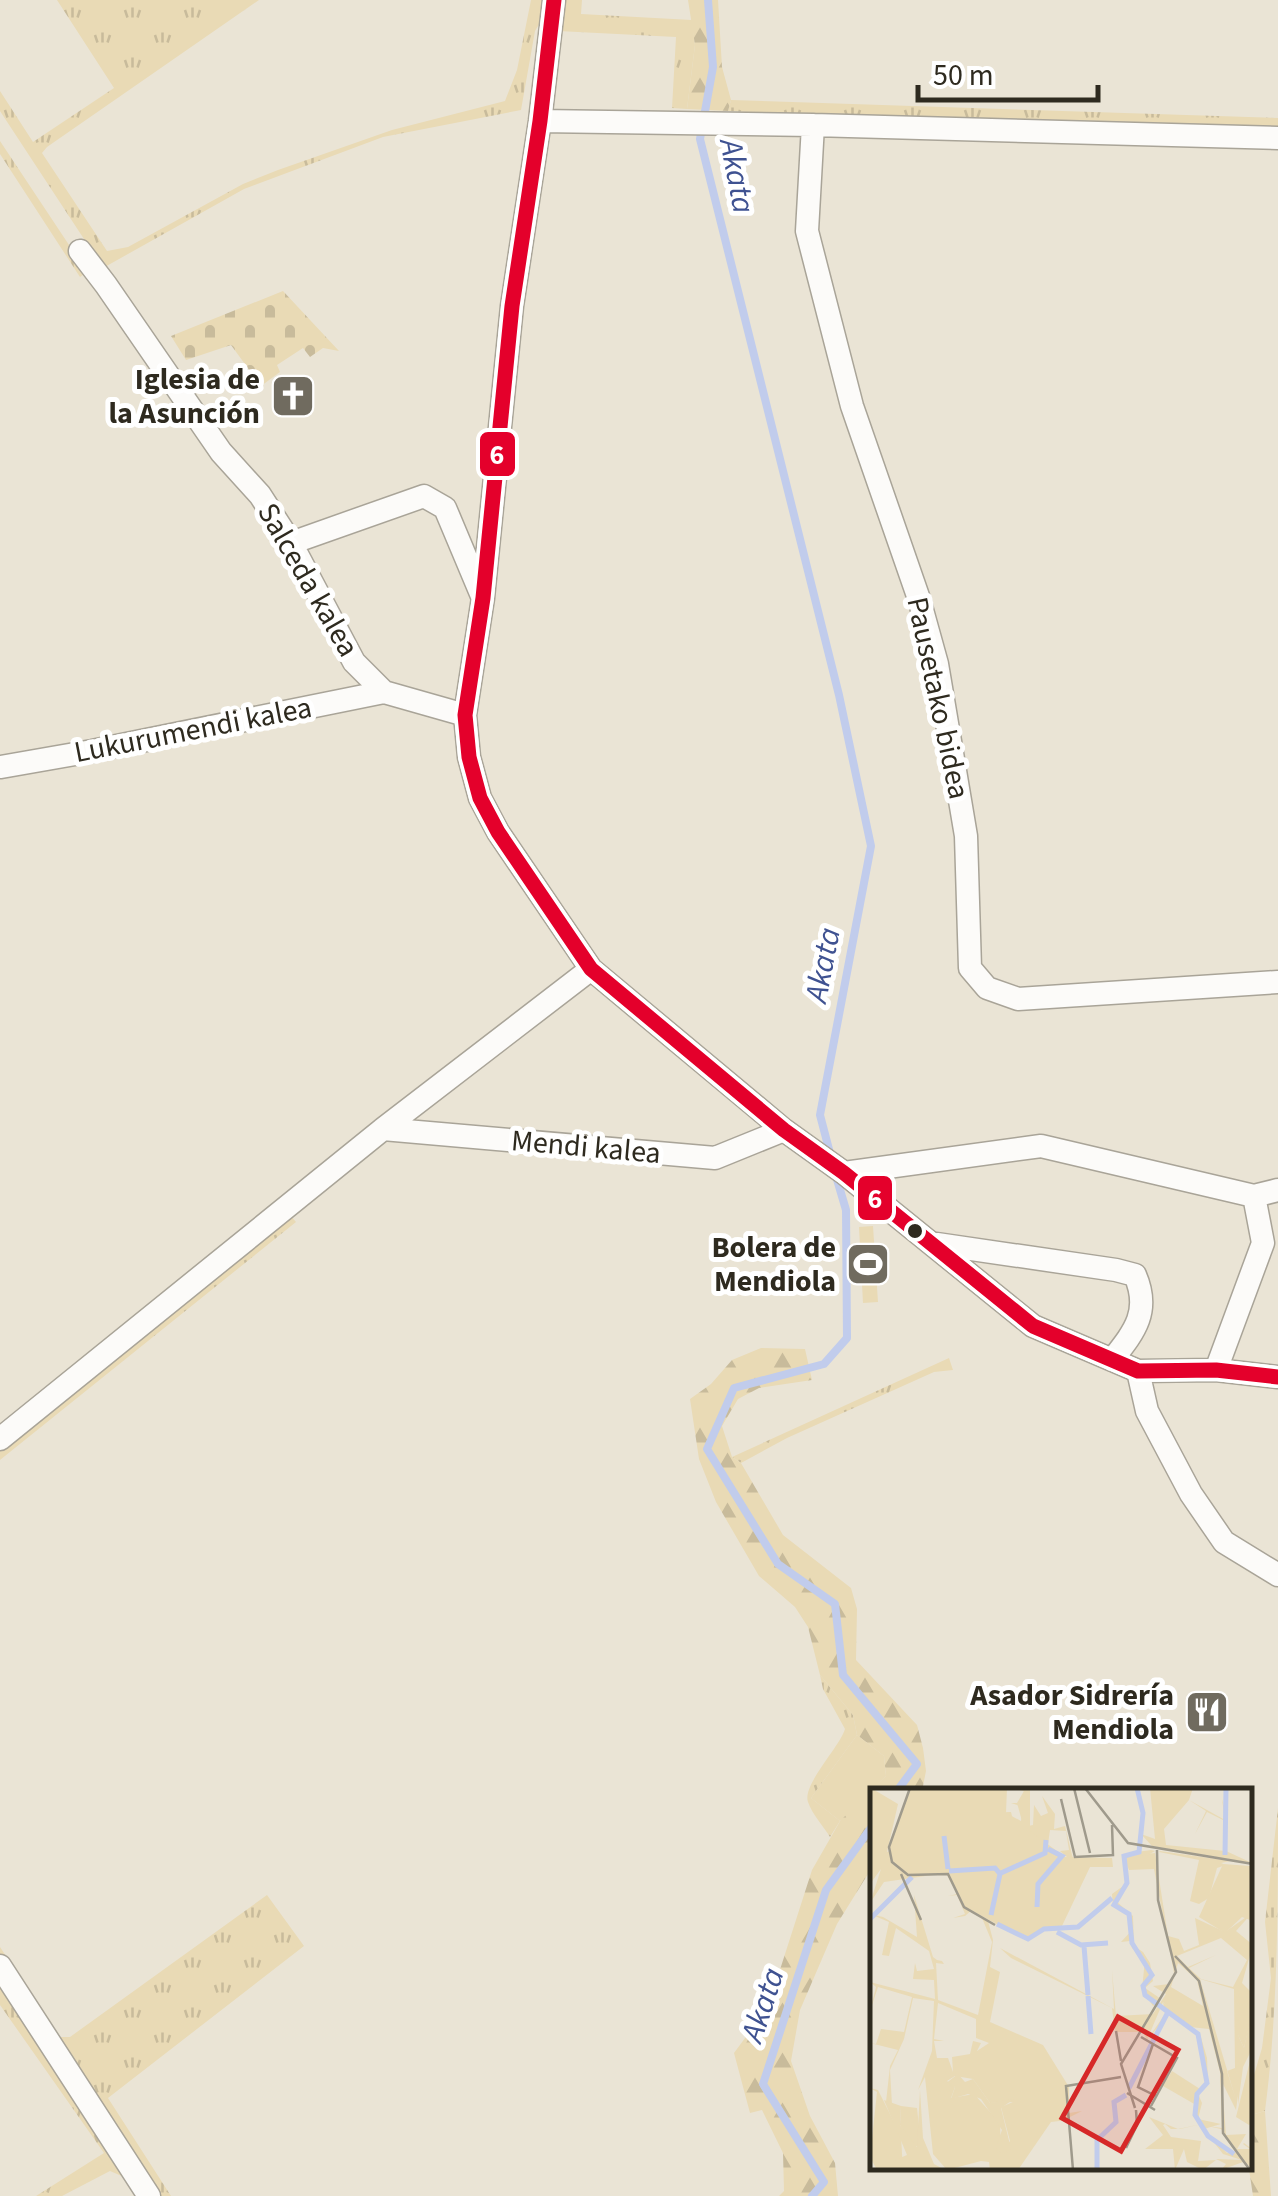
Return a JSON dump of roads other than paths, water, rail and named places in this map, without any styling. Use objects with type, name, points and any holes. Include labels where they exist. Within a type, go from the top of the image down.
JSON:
[{"type":"street","points":[[553,11],[512,306],[483,598],[465,715],[469,757],[480,798],[498,832],[591,969],[784,1130],[844,1173],[1033,1326],[1138,1372],[1216,1370],[1278,1377]]},
{"type":"street","points":[[540,121],[1278,138]]},
{"type":"street","name":"Pausetako bidea","points":[[813,125],[807,231],[852,406],[919,600],[936,664],[966,836],[970,968],[987,988],[1018,999],[1278,982]]},
{"type":"street","name":"Salceda kalea","points":[[80,251],[221,452],[260,495],[354,662],[384,692]]},
{"type":"street","points":[[290,543],[424,496],[445,508],[483,598]]},
{"type":"street","points":[[384,692],[465,715]]},
{"type":"street","name":"Lukurumendi kalea","points":[[1,767],[384,692]]},
{"type":"street","points":[[0,1440],[383,1130],[591,969]]},
{"type":"street","name":"Mendi kalea","points":[[383,1130],[715,1158],[784,1130]]},
{"type":"street","points":[[844,1173],[1041,1146],[1254,1196],[1278,1190]]},
{"type":"street","points":[[1216,1370],[1263,1243],[1254,1196]]},
{"type":"street","points":[[932,1243],[1135,1275],[1142,1291],[1137,1329],[1112,1360]]},
{"type":"street","points":[[1138,1372],[1147,1411],[1191,1494],[1224,1542],[1278,1574]]},
{"type":"street","points":[[0,1966],[149,2196]]},
{"type":"waterway","name":"Akata","points":[[708,0],[713,67],[700,139],[839,695],[871,846],[820,1115],[831,1157]]},
{"type":"waterway","name":"Akata","points":[[836,1176],[846,1210],[847,1338],[824,1364],[734,1388],[707,1449],[778,1564],[835,1604],[843,1675],[917,1764],[899,1788]]},
{"type":"waterway","name":"Akata","points":[[812,2196],[824,2182],[763,2084],[826,1890],[870,1829]]},
{"type":"place","name":"Iglesia de la Asunción","points":[[293,396]]},
{"type":"place","name":"Bolera de Mendiola","points":[[868,1264]]},
{"type":"place","name":"Asador Sidrería Mendiola","points":[[1207,1712]]}]
